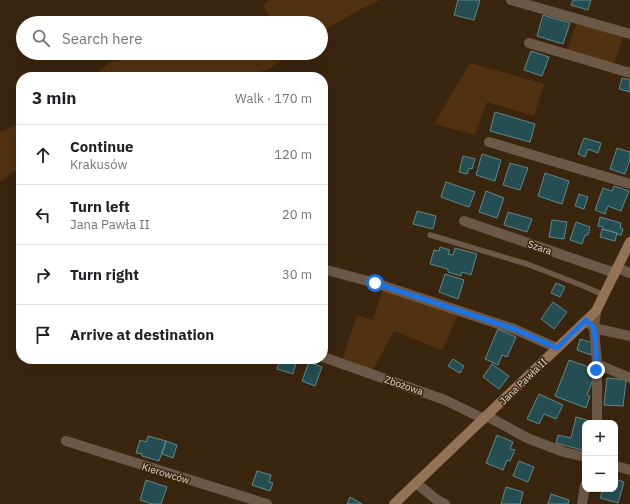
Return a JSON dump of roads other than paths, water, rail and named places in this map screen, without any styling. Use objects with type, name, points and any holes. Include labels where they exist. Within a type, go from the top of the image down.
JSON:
[{"type":"street","points":[[511,0],[630,34]]},
{"type":"street","points":[[529,44],[630,73]]},
{"type":"street","points":[[489,142],[630,184]]},
{"type":"street","name":"Szara","points":[[464,221],[616,271],[630,274]]},
{"type":"street","name":"Jana Pawła II","points":[[394,504],[596,311],[630,242]]},
{"type":"street","points":[[328,270],[375,283],[507,326],[557,348]]},
{"type":"street","points":[[596,311],[594,328],[597,364],[597,420]]},
{"type":"street","points":[[586,320],[594,328],[630,336]]},
{"type":"street","name":"Zbożowa","points":[[328,359],[445,400],[485,417],[527,438],[564,452],[582,456]]},
{"type":"street","points":[[597,364],[630,378]]},
{"type":"street","name":"Kierowców","points":[[66,441],[267,504]]},
{"type":"street","points":[[618,467],[630,470]]},
{"type":"street","points":[[416,483],[437,500],[445,504]]},
{"type":"street","points":[[582,504],[584,492]]},
{"type":"lane","points":[[430,235],[526,264],[604,295]]}]
